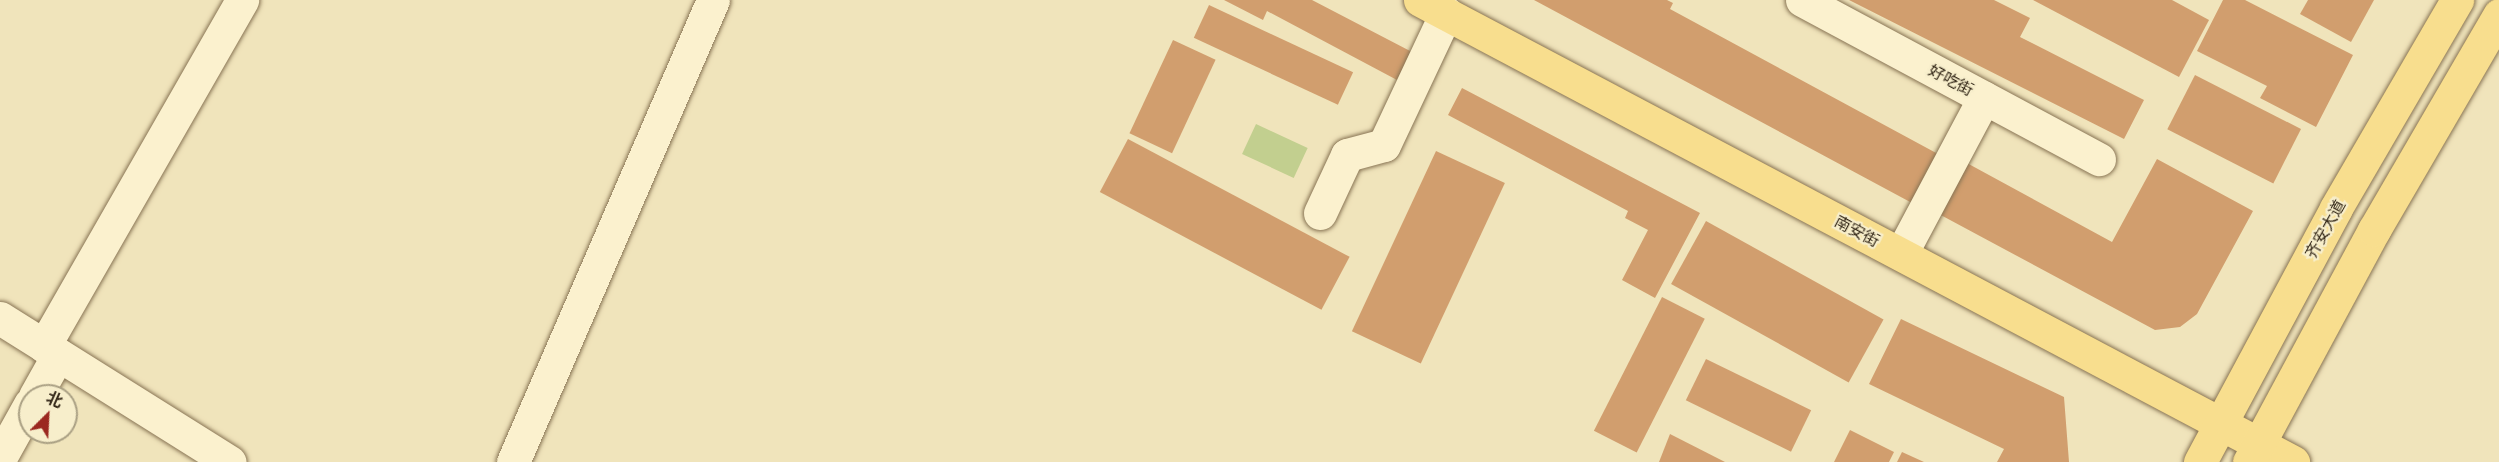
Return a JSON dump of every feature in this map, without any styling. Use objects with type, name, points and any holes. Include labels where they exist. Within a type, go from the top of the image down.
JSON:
[{"type":"main road","name":"齐安大道","points":[[2200,462],[2457,0]]},
{"type":"main road","name":"南安街","points":[[1433,7],[2220,423],[2254,453],[2293,462]]},
{"type":"main road","points":[[2254,453],[2499,15]]},
{"type":"street","points":[[38,384],[51,350],[242,0]]},
{"type":"street","points":[[513,462],[713,0]]},
{"type":"street","name":"好吃街","points":[[1802,0],[2099,159]]},
{"type":"street","points":[[1320,213],[1347,155],[1384,146],[1433,7]]},
{"type":"street","points":[[1901,254],[1984,98]]},
{"type":"street","points":[[0,318],[230,462]]},
{"type":"street","points":[[0,458],[18,426]]},
{"type":"green space","points":[[1256,124],[1308,148],[1294,178],[1242,154]]},
{"type":"building","points":[[1224,0],[1312,0],[1412,52],[1397,80],[1267,11],[1263,20]]},
{"type":"building","points":[[1534,0],[1667,0],[1673,3],[1670,9],[1938,154],[1912,203]]},
{"type":"building","points":[[1849,0],[1994,0],[2030,18],[2020,37],[2144,100],[2124,139]]},
{"type":"building","points":[[2033,0],[2172,0],[2209,20],[2179,77]]},
{"type":"building","points":[[2223,0],[2245,0],[2353,55],[2316,127],[2260,98],[2267,86],[2197,51]]},
{"type":"building","points":[[2308,0],[2374,0],[2351,42],[2300,14]]},
{"type":"building","points":[[1209,5],[1353,72],[1338,105],[1194,38]]},
{"type":"building","points":[[1173,40],[1216,60],[1172,153],[1129,133]]},
{"type":"building","points":[[2195,75],[2301,129],[2273,183],[2167,129]]},
{"type":"building","points":[[1462,88],[1700,213],[1655,298],[1622,280],[1648,230],[1625,218],[1628,211],[1448,115]]},
{"type":"building","points":[[1128,139],[1350,257],[1321,310],[1100,192]]},
{"type":"building","points":[[1436,151],[1505,183],[1421,363],[1352,331]]},
{"type":"building","points":[[2157,159],[2253,211],[2197,314],[2180,327],[2155,330],[1937,213],[1965,162],[2112,242]]},
{"type":"building","points":[[1706,221],[1884,319],[1849,382],[1671,284]]},
{"type":"building","points":[[1662,297],[1705,319],[1637,452],[1594,431]]},
{"type":"building","points":[[1901,319],[2064,397],[2069,462],[1997,462],[2004,449],[1869,384]]},
{"type":"building","points":[[1706,359],[1811,410],[1791,452],[1686,400]]},
{"type":"building","points":[[1850,430],[1894,452],[1889,462],[1834,462]]},
{"type":"building","points":[[1670,434],[1725,462],[1659,462]]},
{"type":"building","points":[[1902,452],[1924,462],[1897,462]]}]
